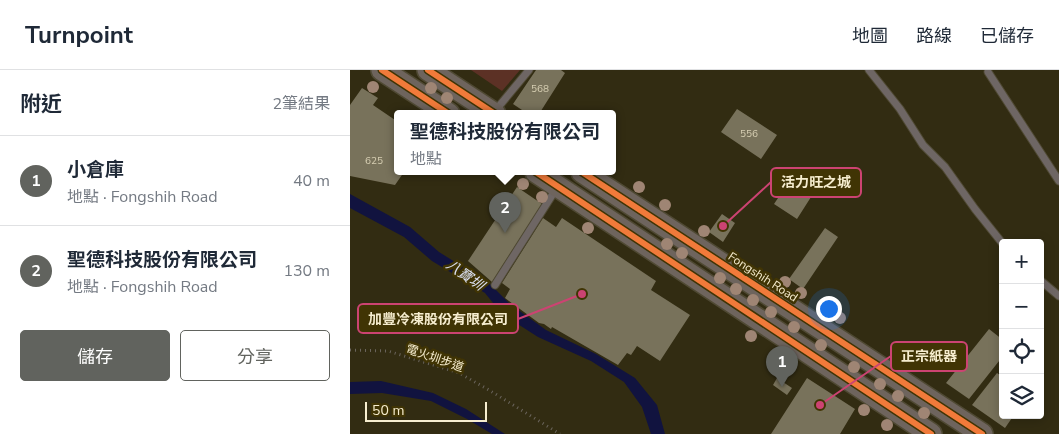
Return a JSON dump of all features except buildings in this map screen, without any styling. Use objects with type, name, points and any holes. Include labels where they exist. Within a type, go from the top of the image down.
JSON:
[{"type":"main road","points":[[382,70],[443,110]]},
{"type":"main road","points":[[428,70],[488,110]]},
{"type":"main road","points":[[541,175],[931,434]]},
{"type":"main road","name":"Fongshih Road","points":[[587,175],[982,434]]},
{"type":"lane","points":[[497,110],[529,70]]},
{"type":"lane","points":[[870,70],[900,109],[923,145],[945,167],[999,239]]},
{"type":"lane","points":[[988,72],[1059,181]]},
{"type":"lane","points":[[495,285],[558,186]]},
{"type":"lane","points":[[1044,283],[1059,296]]},
{"type":"shaded area","points":[[471,70],[520,70],[502,91]]},
{"type":"water","name":"八寶圳","points":[[350,194],[410,227],[439,252],[490,284],[510,304],[546,330],[596,354],[635,378],[657,405],[665,434],[651,434],[642,407],[624,382],[591,361],[538,337],[502,314],[485,293],[432,261],[404,237],[350,208]]},
{"type":"water","points":[[381,381],[433,393],[466,409],[505,434],[492,434],[431,401],[382,393],[350,394],[350,382]]},
{"type":"cycle path","points":[[382,70],[443,110]]},
{"type":"cycle path","points":[[428,70],[489,110]]},
{"type":"cycle path","points":[[541,175],[931,434]]},
{"type":"cycle path","points":[[587,175],[982,434]]},
{"type":"place","name":"活力旺之城","points":[[723,226]]},
{"type":"place","name":"聖德科技股份有限公司","points":[[505,233]]},
{"type":"place","name":"加豐冷凍股份有限公司","points":[[582,294]]},
{"type":"place","name":"小倉庫","points":[[782,387]]},
{"type":"place","name":"正宗紙器","points":[[820,405]]}]
